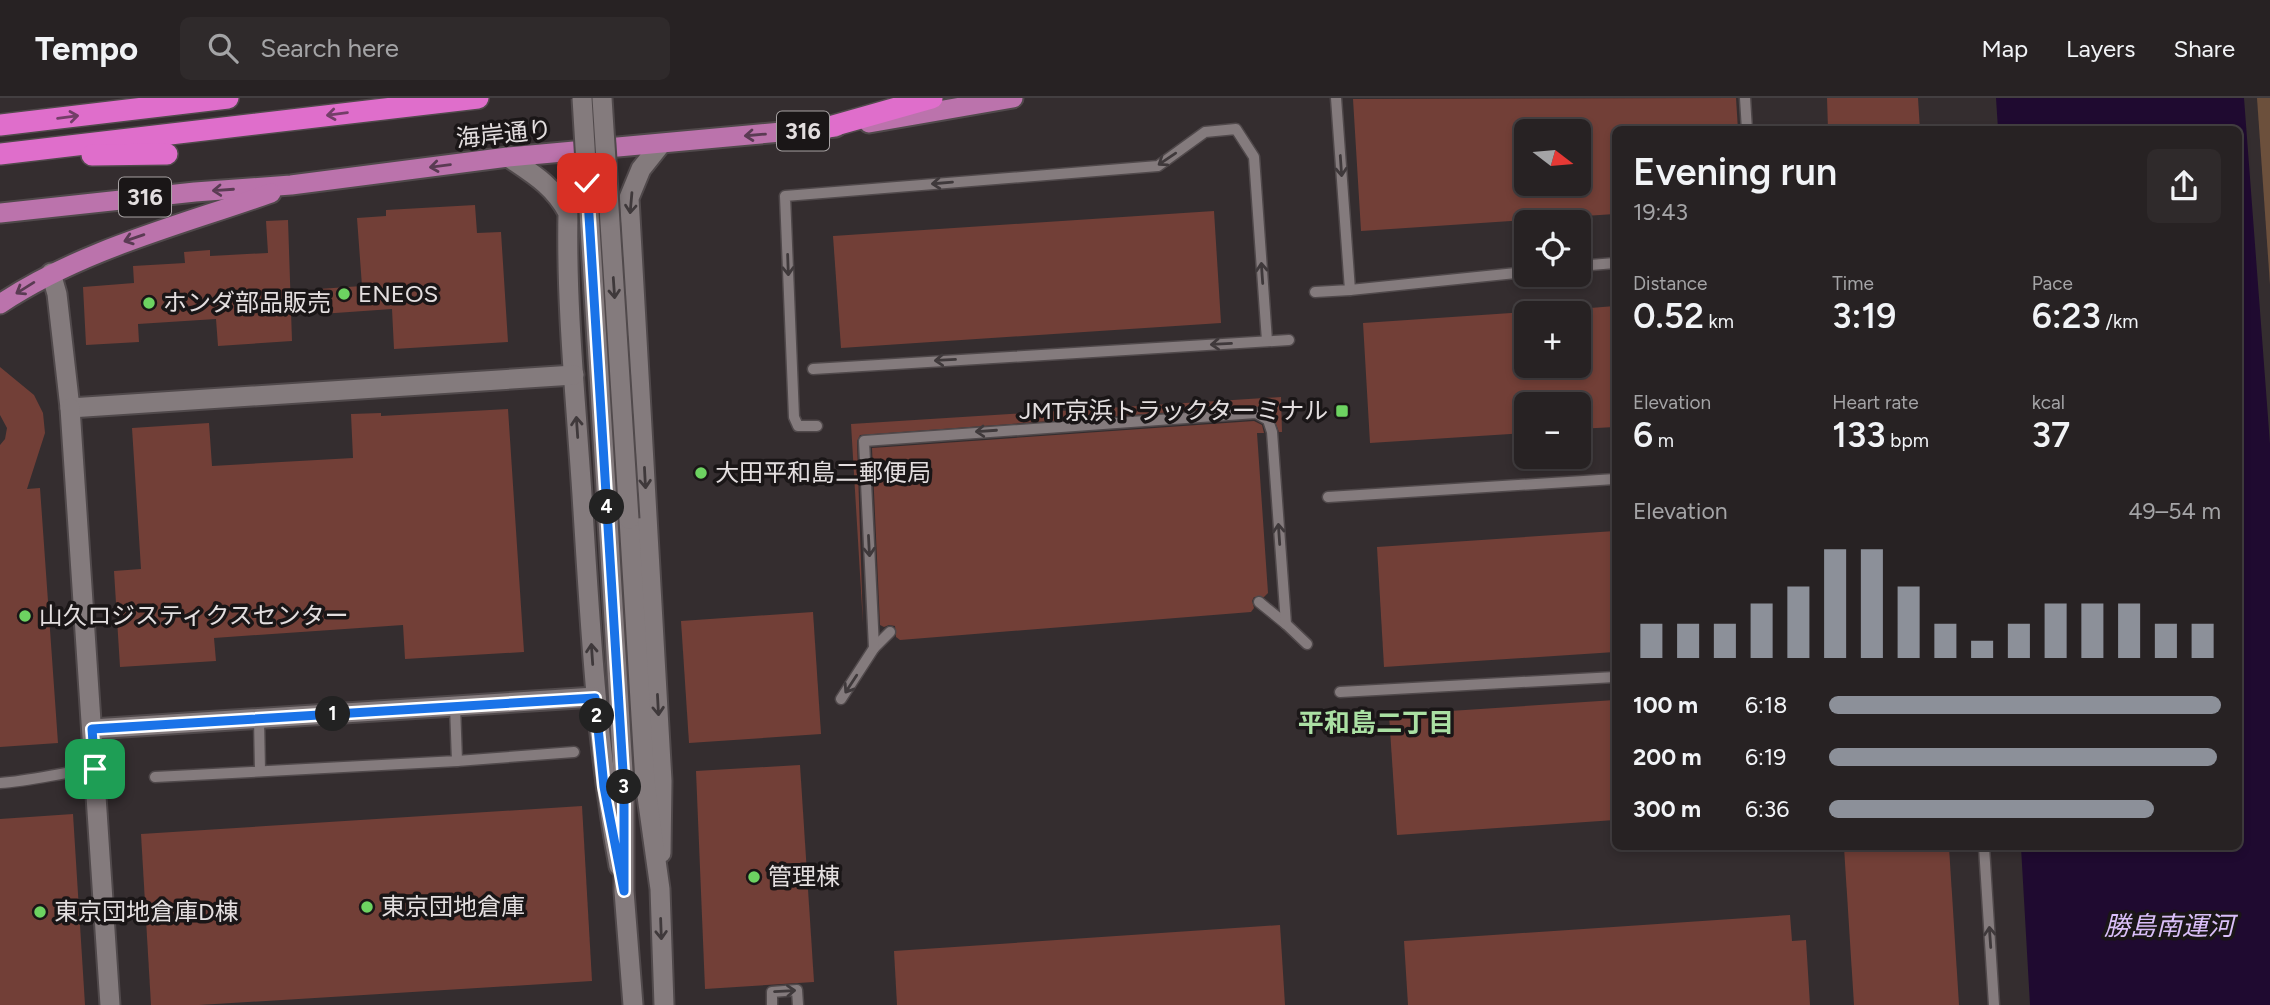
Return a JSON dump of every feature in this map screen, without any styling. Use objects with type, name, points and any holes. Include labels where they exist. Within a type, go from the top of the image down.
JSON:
[{"type":"highway","points":[[0,125],[228,98]]},
{"type":"highway","points":[[0,155],[478,98]]},
{"type":"highway","points":[[822,129],[932,98]]},
{"type":"highway","points":[[0,155],[167,154]]},
{"type":"main road","name":"海岸通り","points":[[0,214],[195,192],[291,185],[508,157],[822,129],[933,114],[1013,98]]},
{"type":"main road","points":[[0,304],[51,273],[126,241],[291,185]]},
{"type":"street","points":[[582,98],[624,788],[624,891],[633,1005]]},
{"type":"street","points":[[603,98],[645,782],[660,889]]},
{"type":"street","points":[[661,144],[641,169],[629,198],[662,781],[660,889],[664,1005]]},
{"type":"street","points":[[508,157],[548,184],[560,198],[568,214],[574,375],[595,698],[604,787],[624,891]]},
{"type":"street","points":[[51,273],[57,295],[70,408],[110,1005]]},
{"type":"street","points":[[70,408],[574,375]]},
{"type":"street","points":[[92,729],[595,698]]},
{"type":"lane","points":[[1336,98],[1350,290]]},
{"type":"lane","points":[[1745,98],[1747,126]]},
{"type":"lane","points":[[817,426],[803,428],[798,426],[794,417],[785,196],[1158,166],[1205,132],[1236,129],[1254,157],[1267,341]]},
{"type":"lane","points":[[1591,265],[1612,262]]},
{"type":"lane","points":[[1315,292],[1514,273]]},
{"type":"lane","points":[[813,369],[1289,340]]},
{"type":"lane","points":[[874,648],[864,441],[1256,413],[1268,420],[1272,432],[1286,624]]},
{"type":"lane","points":[[1328,497],[1612,479]]},
{"type":"lane","points":[[1259,602],[1307,644]]},
{"type":"lane","points":[[841,699],[874,648],[890,632]]},
{"type":"lane","points":[[1340,692],[1612,677]]},
{"type":"lane","points":[[455,706],[457,761]]},
{"type":"lane","points":[[259,719],[260,771]]},
{"type":"lane","points":[[155,777],[457,761],[574,751]]},
{"type":"lane","points":[[0,783],[32,781],[65,771],[95,769]]},
{"type":"lane","points":[[1984,850],[1994,1005]]},
{"type":"lane","points":[[772,1005],[772,992],[797,990],[798,1005]]},
{"type":"shaded area","points":[[2257,98],[2270,98],[2270,285]]},
{"type":"water","name":"勝島南運河","points":[[1996,98],[2244,98],[2270,444],[2270,1005],[2030,1005],[2021,850],[2242,850],[2242,126],[1998,126]]},
{"type":"building","points":[[1736,98],[1738,126],[1612,126],[1612,214],[1591,216],[1591,210],[1514,210],[1514,221],[1361,231],[1353,99]]},
{"type":"building","points":[[1827,98],[1918,98],[1920,126],[1828,126]]},
{"type":"building","points":[[475,205],[477,233],[501,232],[508,342],[394,349],[392,309],[321,314],[319,289],[362,286],[357,218],[386,216],[386,210]]},
{"type":"building","points":[[1214,211],[1221,323],[841,348],[833,236]]},
{"type":"building","points":[[288,220],[292,341],[218,346],[216,319],[138,324],[139,342],[86,345],[83,287],[134,283],[133,266],[185,263],[184,252],[210,250],[210,256],[268,253],[266,221]]},
{"type":"building","points":[[1612,306],[1612,427],[1591,428],[1591,392],[1514,392],[1514,434],[1370,443],[1363,323],[1514,313],[1514,378],[1591,378],[1591,308]]},
{"type":"building","name":"山久ロジスティクスセンター","points":[[0,367],[34,395],[43,413],[45,433],[27,489],[40,488],[58,743],[0,747],[0,445],[5,439],[7,428],[0,415]]},
{"type":"building","points":[[1281,397],[1282,432],[1279,432],[1272,414],[1255,406],[860,435],[857,441],[863,624],[851,424]]},
{"type":"building","points":[[508,409],[524,652],[405,659],[403,625],[214,638],[216,661],[120,667],[114,571],[141,569],[132,428],[209,423],[212,466],[353,458],[351,414],[381,413],[381,416]]},
{"type":"building","points":[[1254,421],[1262,425],[1264,433],[1257,433],[1268,593],[1264,597],[1254,597],[1254,608],[1251,612],[900,640],[896,637],[895,626],[880,625],[872,448]]},
{"type":"building","points":[[1612,531],[1612,652],[1384,667],[1377,547]]},
{"type":"building","points":[[813,612],[821,734],[689,743],[681,621]]},
{"type":"building","points":[[1612,700],[1612,820],[1397,835],[1389,715]]},
{"type":"building","name":"管理棟","points":[[800,765],[814,982],[705,989],[696,771]]},
{"type":"building","name":"東京団地倉庫","points":[[582,806],[592,981],[199,1005],[151,1005],[141,834]]},
{"type":"building","name":"東京団地倉庫D棟","points":[[73,814],[85,1005],[0,1005],[0,819]]},
{"type":"building","points":[[1844,850],[1949,850],[1959,1005],[1854,1005]]},
{"type":"building","points":[[1790,915],[1792,941],[1806,940],[1810,1005],[1408,1005],[1404,941]]},
{"type":"building","points":[[1280,925],[1285,1005],[897,1005],[894,951]]},
{"type":"place","name":"ENEOS","points":[[344,294]]},
{"type":"place","name":"ホンダ部品販売","points":[[149,303]]},
{"type":"place","name":"JMT京浜トラックターミナル","points":[[1342,411]]},
{"type":"place","name":"大田平和島二郵便局","points":[[701,473]]},
{"type":"place","name":"山久ロジスティクスセンター","points":[[25,616]]},
{"type":"place","name":"管理棟","points":[[754,877]]},
{"type":"place","name":"東京団地倉庫","points":[[367,907]]},
{"type":"place","name":"東京団地倉庫D棟","points":[[40,912]]},
{"type":"district","name":"平和島二丁目","points":[[1376,723]]},
{"type":"route","points":[[95,769],[92,729],[595,698],[604,787],[624,891],[624,788],[587,183]]}]
